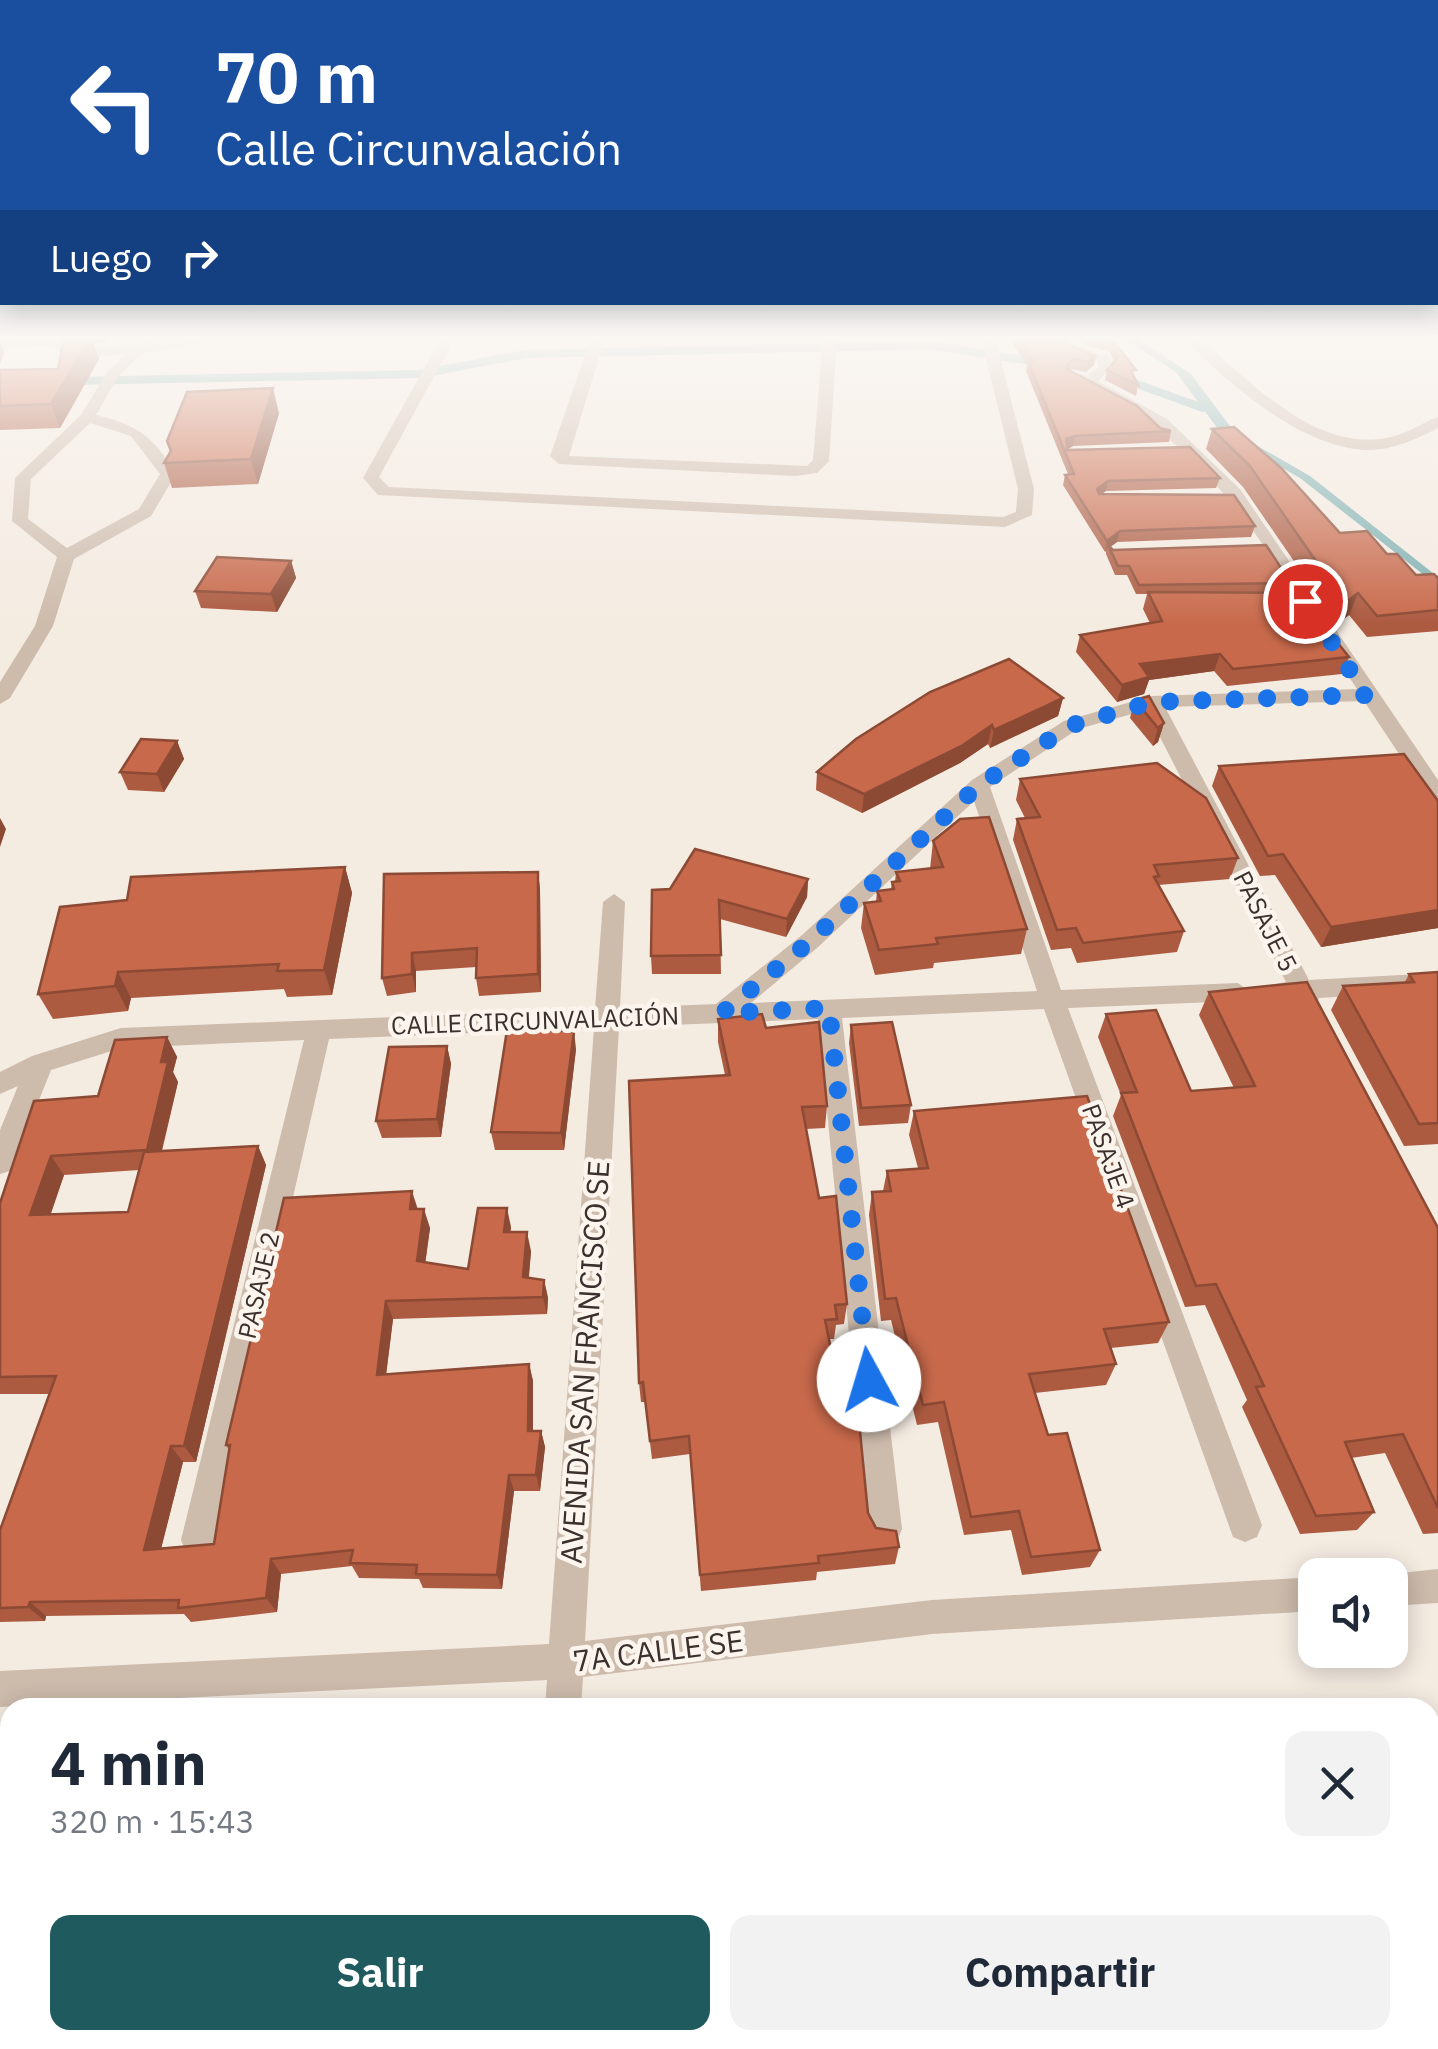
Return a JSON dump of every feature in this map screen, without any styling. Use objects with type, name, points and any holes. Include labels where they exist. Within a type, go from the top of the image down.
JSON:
[{"type":"street","points":[[66,556],[20,521],[23,478],[70,434]]},
{"type":"street","points":[[0,698],[44,626],[66,556],[144,512],[168,474],[151,443],[139,434]]},
{"type":"street","points":[[395,434],[371,478],[384,492],[1005,522],[1024,515],[1026,489],[1012,434]]},
{"type":"street","points":[[566,434],[558,456],[565,460],[796,470],[811,470],[821,461],[823,434]]},
{"type":"street","points":[[1176,434],[1195,449],[1296,601],[1438,796]]},
{"type":"street","points":[[1317,434],[1342,442],[1393,443],[1413,434]]},
{"type":"street","points":[[1160,451],[1195,449]]},
{"type":"street","points":[[722,1013],[809,942],[979,785],[1072,725],[1152,702],[1366,695]]},
{"type":"street","name":"PASAJE 5","points":[[1152,702],[1320,1024]]},
{"type":"street","name":"PASAJE 4","points":[[979,785],[1052,1001],[1245,1525]]},
{"type":"street","name":"AVENIDA SAN FRANCISCO SE","points":[[564,1698],[614,902]]},
{"type":"street","name":"CALLE CIRCUNVALACIÓN","points":[[0,1084],[40,1063],[121,1038],[1438,982]]},
{"type":"street","points":[[829,1008],[885,1529]]},
{"type":"street","name":"PASAJE 2","points":[[198,1540],[319,1029]]},
{"type":"street","points":[[0,1164],[40,1063]]},
{"type":"street","points":[[1408,1588],[1438,1586]]},
{"type":"street","name":"7A CALLE SE","points":[[0,1689],[142,1694],[566,1661],[932,1618],[1298,1595]]},
{"type":"water","points":[[1222,434],[1236,434],[1310,476],[1438,577],[1438,586],[1300,478]]},
{"type":"building","points":[[170,434],[259,434],[251,459],[164,463],[171,451],[167,441]]},
{"type":"building","points":[[1058,434],[1121,434],[1075,436],[1066,439],[1067,450],[1190,447],[1220,478],[1108,481],[1097,489],[1099,494],[1234,495],[1255,526],[1120,531],[1107,541],[1065,475],[1074,474]]},
{"type":"building","points":[[1217,434],[1242,434],[1281,468],[1340,533],[1367,531],[1387,554],[1397,554],[1416,575],[1434,574],[1438,578],[1438,610],[1377,616],[1358,593],[1345,603],[1250,466]]},
{"type":"building","points":[[1108,545],[1113,550],[1266,545],[1291,583],[1139,585],[1129,566],[1118,566]]},
{"type":"building","points":[[217,557],[291,561],[271,594],[195,591]]},
{"type":"building","points":[[1148,592],[1306,593],[1325,621],[1322,623],[1349,657],[1233,669],[1220,654],[1140,664],[1149,677],[1122,685],[1080,635],[1162,621]]},
{"type":"building","points":[[1009,659],[1063,698],[994,730],[992,725],[963,745],[864,794],[817,772],[856,739],[930,692]]},
{"type":"building","points":[[1149,696],[1164,723],[1158,728],[1135,700]]},
{"type":"building","points":[[141,739],[177,741],[157,774],[120,772]]},
{"type":"building","points":[[1404,754],[1438,801],[1438,910],[1331,927],[1283,854],[1268,856],[1219,766]]},
{"type":"building","points":[[1157,763],[1206,798],[1238,858],[1154,865],[1159,876],[1154,877],[1184,931],[1083,943],[1076,928],[1057,930],[1017,819],[1040,817],[1020,779]]},
{"type":"building","points":[[989,817],[1027,929],[936,938],[938,944],[879,950],[864,903],[881,901],[877,891],[894,889],[892,882],[900,881],[896,872],[943,867],[933,841],[960,819]]},
{"type":"building","points":[[695,849],[808,879],[787,919],[719,900],[721,955],[651,956],[652,890],[670,889]]},
{"type":"building","points":[[345,867],[324,970],[277,971],[279,964],[118,972],[115,986],[38,994],[60,907],[127,900],[131,877]]},
{"type":"building","points":[[538,872],[538,974],[476,978],[477,948],[412,953],[412,974],[382,978],[384,874]]},
{"type":"building","points":[[1438,972],[1438,1123],[1419,1124],[1343,986],[1414,982],[1409,974]]},
{"type":"building","points":[[1307,982],[1438,1228],[1438,1508],[1403,1434],[1345,1442],[1374,1512],[1316,1516],[1256,1387],[1264,1386],[1216,1284],[1196,1286],[1121,1093],[1137,1092],[1106,1014],[1156,1010],[1191,1091],[1255,1086],[1209,992]]},
{"type":"building","points":[[762,1014],[766,1028],[819,1022],[827,1106],[802,1107],[819,1198],[836,1196],[847,1304],[835,1305],[837,1319],[825,1320],[842,1403],[857,1401],[868,1513],[876,1528],[896,1531],[899,1547],[818,1556],[819,1563],[700,1575],[689,1436],[650,1441],[643,1382],[639,1383],[629,1081],[730,1075],[718,1019]]},
{"type":"building","points":[[892,1022],[911,1105],[861,1108],[851,1025]]},
{"type":"building","points":[[507,1030],[574,1031],[561,1133],[491,1132]]},
{"type":"building","points":[[167,1037],[161,1062],[168,1062],[147,1150],[51,1156],[30,1215],[128,1212],[144,1152],[258,1146],[184,1446],[171,1446],[144,1550],[214,1544],[230,1445],[226,1445],[284,1198],[412,1191],[410,1209],[424,1209],[417,1261],[468,1269],[478,1208],[507,1208],[504,1232],[527,1232],[523,1277],[544,1280],[543,1297],[386,1301],[377,1375],[529,1364],[528,1431],[541,1431],[536,1475],[509,1475],[497,1575],[416,1574],[417,1565],[350,1563],[353,1550],[271,1559],[266,1598],[178,1608],[179,1600],[30,1602],[28,1607],[0,1608],[0,1530],[56,1376],[0,1377],[0,1203],[34,1101],[98,1096],[115,1040]]},
{"type":"building","points":[[447,1046],[437,1119],[376,1121],[389,1047]]},
{"type":"building","points":[[1087,1096],[1169,1322],[1104,1329],[1116,1364],[1029,1374],[1048,1435],[1067,1433],[1100,1550],[1031,1557],[1019,1511],[971,1517],[944,1402],[923,1405],[896,1298],[885,1299],[872,1192],[891,1191],[887,1171],[928,1168],[914,1111]]},
{"type":"route","points":[[869,1380],[829,1008],[722,1013],[809,942],[979,785],[1072,725],[1152,702],[1366,695],[1305,601]]}]
